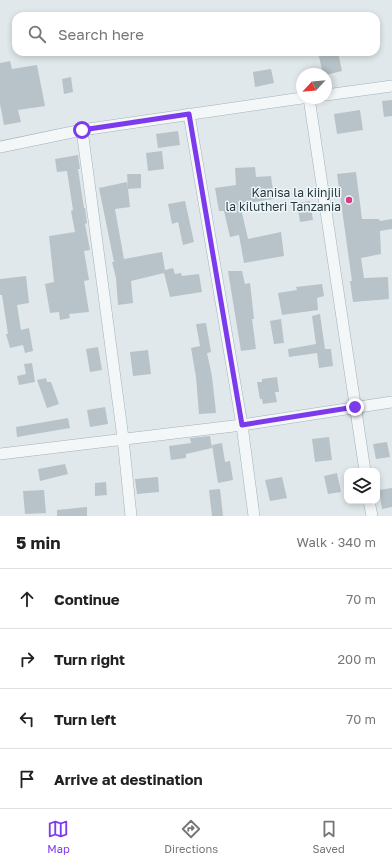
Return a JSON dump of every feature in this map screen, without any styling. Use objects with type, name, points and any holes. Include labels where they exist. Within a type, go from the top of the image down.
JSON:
[{"type":"street","points":[[332,94],[392,86]]},
{"type":"street","points":[[0,147],[82,130],[296,99]]},
{"type":"street","points":[[310,104],[365,468]]},
{"type":"street","points":[[189,114],[242,425],[254,516]]},
{"type":"street","points":[[82,130],[123,438],[131,516]]},
{"type":"street","points":[[0,454],[123,438],[242,425],[392,402]]},
{"type":"street","points":[[370,504],[372,516]]},
{"type":"building","points":[[319,56],[339,56],[342,71],[332,74],[332,68],[322,68]]},
{"type":"building","points":[[10,61],[12,69],[37,65],[45,106],[18,110],[21,122],[4,125],[0,104],[0,63]]},
{"type":"building","points":[[271,69],[274,83],[255,87],[253,72]]},
{"type":"building","points":[[71,77],[73,92],[64,94],[62,79]]},
{"type":"building","points":[[392,100],[392,116],[384,117],[382,101]]},
{"type":"building","points":[[360,110],[363,130],[337,134],[334,114]]},
{"type":"building","points":[[178,131],[180,145],[158,148],[156,134]]},
{"type":"building","points":[[162,151],[164,169],[148,171],[146,153]]},
{"type":"building","points":[[78,155],[80,169],[78,169],[85,208],[87,223],[85,224],[90,250],[84,251],[89,280],[84,281],[89,312],[69,314],[70,318],[60,320],[59,312],[50,313],[45,284],[54,282],[49,236],[75,232],[71,211],[73,210],[67,171],[57,172],[55,159]]},
{"type":"building","points":[[255,167],[256,177],[271,176],[274,199],[240,204],[248,239],[281,232],[284,256],[244,263],[239,235],[230,237],[224,211],[219,211],[215,188],[236,185],[235,168]]},
{"type":"building","points":[[356,172],[362,219],[379,219],[380,221],[392,219],[392,229],[380,231],[381,254],[361,258],[364,278],[388,277],[389,299],[353,302],[350,281],[352,281],[337,174]]},
{"type":"building","points":[[127,174],[141,174],[141,188],[128,189],[130,207],[115,209],[124,259],[162,252],[165,270],[173,268],[175,274],[181,273],[182,276],[199,274],[202,292],[170,297],[164,273],[131,281],[133,303],[118,305],[116,278],[112,262],[114,262],[99,188],[127,182],[128,188]]},
{"type":"building","points":[[185,201],[194,242],[183,245],[178,222],[172,224],[168,204]]},
{"type":"building","points":[[310,201],[313,220],[300,222],[297,203]]},
{"type":"building","points":[[228,271],[242,271],[245,284],[250,283],[254,319],[252,319],[256,349],[241,351]]},
{"type":"building","points":[[26,276],[29,303],[17,305],[21,330],[29,328],[33,351],[25,353],[23,345],[10,348],[6,334],[8,334],[2,295],[0,295],[0,279]]},
{"type":"building","points":[[322,284],[324,296],[317,298],[318,310],[282,315],[278,293],[297,290],[296,287]]},
{"type":"building","points":[[320,314],[325,349],[331,349],[333,366],[319,368],[317,353],[289,357],[288,349],[316,344],[312,316]]},
{"type":"building","points":[[281,319],[284,343],[274,344],[270,321]]},
{"type":"building","points":[[206,323],[211,352],[207,353],[212,376],[216,413],[199,414],[196,377],[191,348],[200,346],[196,324]]},
{"type":"building","points":[[98,347],[102,370],[90,372],[86,349]]},
{"type":"building","points":[[148,350],[151,374],[133,376],[130,352]]},
{"type":"building","points":[[32,363],[35,382],[19,385],[17,376],[26,374],[24,364]]},
{"type":"building","points":[[277,377],[279,392],[275,392],[277,402],[263,404],[262,399],[260,399],[257,382],[262,382],[262,379]]},
{"type":"building","points":[[46,378],[47,382],[51,382],[59,404],[47,408],[37,380]]},
{"type":"building","points":[[105,407],[108,424],[90,427],[87,410]]},
{"type":"building","points":[[68,418],[70,428],[17,437],[16,427]]},
{"type":"building","points":[[210,436],[212,448],[186,454],[186,458],[171,460],[169,446],[191,443],[190,438]]},
{"type":"building","points":[[329,437],[332,460],[315,462],[312,439]]},
{"type":"building","points":[[387,442],[390,457],[376,459],[373,444]]},
{"type":"building","points":[[222,443],[225,462],[230,461],[233,480],[218,483],[212,445]]},
{"type":"building","points":[[65,464],[68,474],[40,481],[38,469]]},
{"type":"building","points":[[337,473],[341,492],[328,494],[324,476]]},
{"type":"building","points":[[158,477],[159,492],[137,494],[135,479]]},
{"type":"building","points":[[282,477],[287,498],[270,501],[265,480]]},
{"type":"building","points":[[106,482],[107,495],[95,496],[95,483]]},
{"type":"building","points":[[392,488],[392,507],[382,509],[380,490]]},
{"type":"building","points":[[220,489],[223,516],[212,516],[209,490]]},
{"type":"building","points":[[44,490],[46,513],[25,514],[23,491]]},
{"type":"building","points":[[87,507],[87,516],[57,516],[57,510]]},
{"type":"place","name":"Kanisa la kiinjili la kilutheri Tanzania","points":[[349,200]]},
{"type":"route","points":[[82,130],[189,114],[242,425],[355,407]]}]
